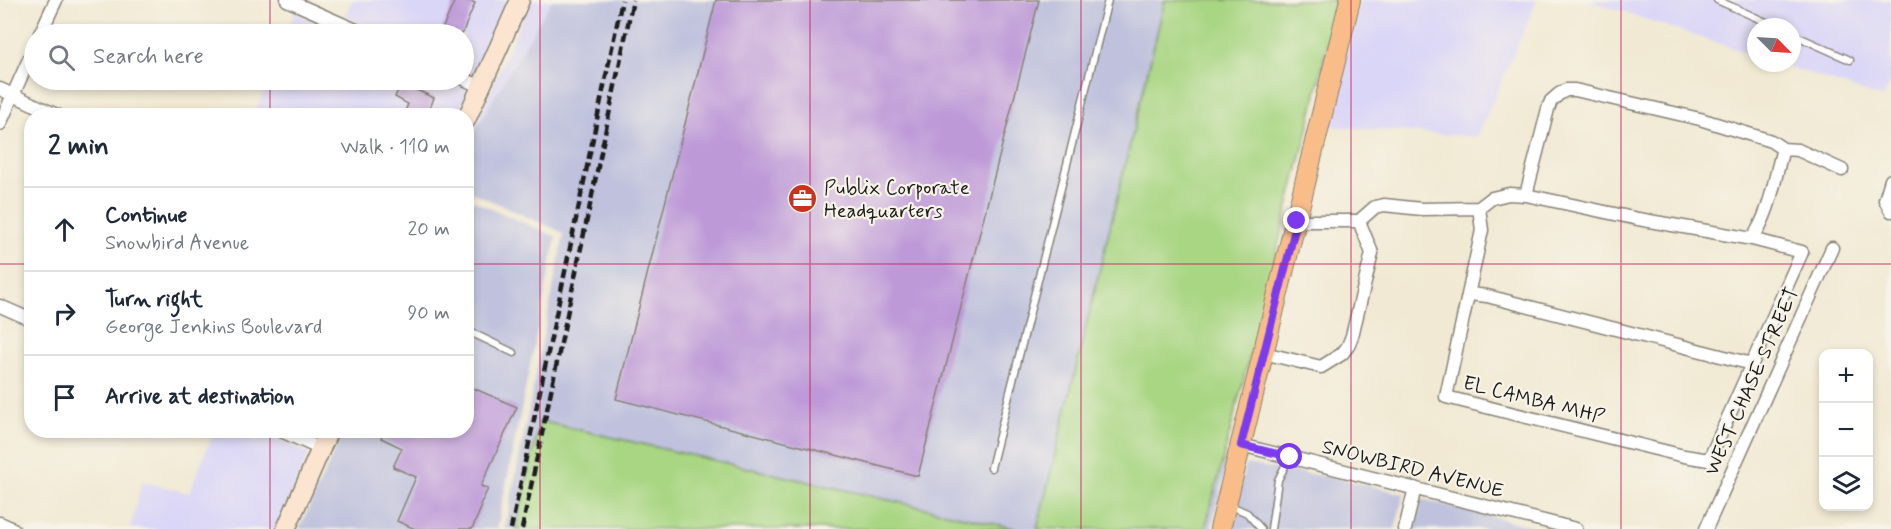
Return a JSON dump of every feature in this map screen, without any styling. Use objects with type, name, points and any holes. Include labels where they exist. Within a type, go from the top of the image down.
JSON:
[{"type":"main road","points":[[471,108],[520,0]]},
{"type":"main road","points":[[1220,529],[1350,0]]},
{"type":"main road","points":[[286,529],[326,438]]},
{"type":"street","points":[[45,24],[56,0]]},
{"type":"street","points":[[287,0],[341,24]]},
{"type":"street","points":[[0,124],[24,70]]},
{"type":"street","points":[[474,84],[481,87]]},
{"type":"street","points":[[0,89],[41,108]]},
{"type":"street","points":[[1526,195],[1551,101],[1566,90],[1620,99],[1700,120],[1771,141],[1783,149],[1798,150],[1842,170]]},
{"type":"street","points":[[1297,221],[1359,221],[1375,207],[1384,205],[1422,209],[1479,208],[1492,198],[1509,194],[1526,195],[1638,219],[1752,239],[1770,206],[1783,149]]},
{"type":"street","points":[[1891,180],[1885,200],[1891,210]]},
{"type":"street","points":[[1479,208],[1482,230],[1470,294],[1498,298],[1752,364]]},
{"type":"street","points":[[1264,352],[1321,367],[1334,360],[1348,346],[1372,253],[1359,221]]},
{"type":"street","name":"WEST CHASE STREET","points":[[1727,418],[1802,252],[1752,239]]},
{"type":"street","name":"WEST CHASE STREET","points":[[1706,529],[1832,248]]},
{"type":"street","name":"EL CAMBA MHP","points":[[1470,294],[1446,397],[1684,456],[1709,460],[1727,418]]},
{"type":"street","points":[[0,306],[24,316]]},
{"type":"street","points":[[297,438],[321,449]]},
{"type":"street","name":"SNOWBIRD AVENUE","points":[[1241,445],[1576,529]]},
{"type":"street","points":[[1405,529],[1415,488]]},
{"type":"street","points":[[0,523],[13,529]]},
{"type":"lane","points":[[991,468],[1108,0]]},
{"type":"lane","points":[[1717,0],[1757,18]]},
{"type":"lane","points":[[1801,38],[1850,60]]},
{"type":"lane","points":[[474,334],[514,352]]},
{"type":"lane","points":[[1271,529],[1278,480],[1290,457]]},
{"type":"lane","points":[[1227,504],[1247,513],[1261,529]]},
{"type":"shaded area","points":[[352,0],[510,0],[476,75],[474,74],[474,24],[363,24],[345,16]]},
{"type":"shaded area","points":[[530,0],[552,0],[474,132]]},
{"type":"shaded area","points":[[552,0],[1165,0],[1037,529],[1017,529],[540,421],[516,529],[505,529],[563,234],[474,193],[474,132]]},
{"type":"shaded area","points":[[1360,0],[1537,0],[1477,137],[1329,126]]},
{"type":"shaded area","points":[[1588,0],[1891,0],[1891,81],[1883,98],[1801,71],[1801,18],[1747,18],[1747,53]]},
{"type":"shaded area","points":[[295,12],[322,24],[290,24]]},
{"type":"shaded area","points":[[264,90],[469,90],[461,108],[257,108]]},
{"type":"shaded area","points":[[474,201],[556,237],[497,529],[299,529],[341,438],[474,438]]},
{"type":"shaded area","points":[[211,438],[275,438],[309,453],[275,529],[130,529],[142,481],[189,493]]},
{"type":"shaded area","points":[[1224,461],[1228,461],[1211,529],[1205,529]]},
{"type":"shaded area","points":[[1246,464],[1347,480],[1404,494],[1395,529],[1230,529]]},
{"type":"shaded area","points":[[1422,499],[1541,529],[1414,529]]},
{"type":"green space","points":[[1165,0],[1337,0],[1309,125],[1205,529],[1037,529]]},
{"type":"green space","points":[[540,421],[1017,529],[516,529]]},
{"type":"building","points":[[455,0],[475,3],[466,24],[444,24]]},
{"type":"building","name":"Publix Corporate Headquarters","points":[[716,0],[1039,0],[918,476],[616,399]]},
{"type":"building","points":[[398,90],[416,90],[434,98],[430,108],[406,108],[408,104],[395,97]]},
{"type":"building","points":[[474,388],[517,407],[481,486],[488,489],[472,529],[415,529],[397,521],[416,477],[393,467],[402,448],[381,438],[474,438]]},
{"type":"railway","points":[[511,529],[622,0]]},
{"type":"railway","points":[[522,529],[633,0]]},
{"type":"place","name":"Publix Corporate Headquarters","points":[[803,199]]},
{"type":"route","points":[[1290,457],[1241,445],[1297,221]]}]
